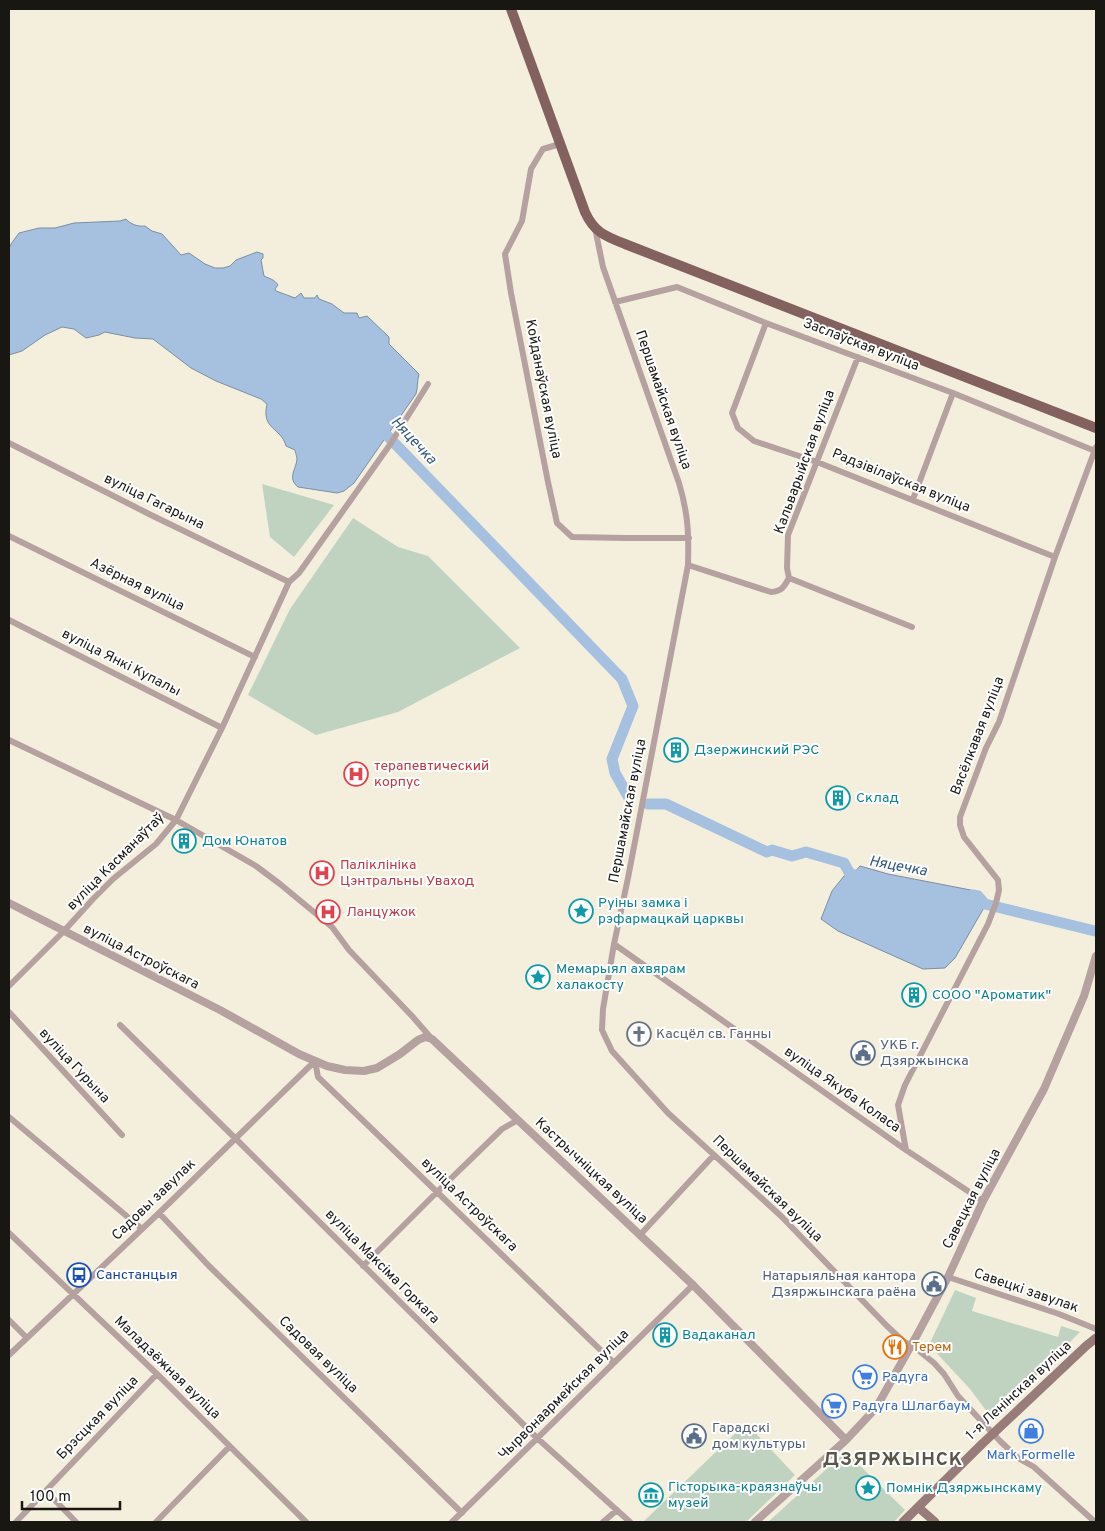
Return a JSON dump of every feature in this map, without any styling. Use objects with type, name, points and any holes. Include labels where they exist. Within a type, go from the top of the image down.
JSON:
[{"type":"main road","points":[[511,9],[585,212],[595,228],[608,237],[625,244],[1096,428]]},
{"type":"main road","name":"1-я Ленінская вуліца","points":[[903,1522],[993,1434],[1096,1338]]},
{"type":"main road","points":[[918,1507],[935,1522]]},
{"type":"street","name":"Койданаўская вуліца","points":[[560,144],[543,149],[531,169],[522,221],[505,254],[548,482],[558,523],[572,536],[689,538]]},
{"type":"street","name":"Першамайская вуліца","points":[[595,228],[603,266],[679,482],[686,508],[689,538],[688,565],[614,944],[603,1009],[602,1030],[612,1051],[668,1113],[781,1216],[887,1326],[934,1363],[944,1374],[958,1396],[1018,1458],[1034,1466],[1095,1522]]},
{"type":"street","name":"Заслаўская вуліца","points":[[615,302],[677,287],[1096,449]]},
{"type":"street","name":"Радзівілаўская вуліца","points":[[766,323],[732,413],[738,428],[754,441],[817,462],[1055,557]]},
{"type":"street","name":"Кальварыйская вуліца","points":[[789,578],[787,568],[788,535],[858,357]]},
{"type":"street","name":"вуліца Касманаўтаў","points":[[9,986],[113,879],[156,844],[176,820],[222,728],[289,582],[302,568],[389,446],[428,384]]},
{"type":"street","points":[[913,499],[952,393]]},
{"type":"street","name":"вуліца Гагарына","points":[[9,443],[289,582]]},
{"type":"street","name":"Вясёлкавая вуліца","points":[[906,1150],[898,1105],[905,1085],[988,924],[999,890],[998,880],[964,837],[960,825],[960,817],[986,748],[1000,722],[1055,557],[1096,449]]},
{"type":"street","name":"Азёрная вуліца","points":[[9,536],[254,657]]},
{"type":"street","points":[[688,565],[771,592],[778,592],[782,589],[789,578],[912,627]]},
{"type":"street","name":"вуліца Янкі Купалы","points":[[9,620],[222,728]]},
{"type":"street","name":"Кастрычніцкая вуліца","points":[[9,740],[176,820],[256,866],[323,918],[354,955],[432,1039],[693,1285],[846,1440]]},
{"type":"street","name":"вуліца Астроўскага","points":[[9,903],[327,1066],[345,1070],[377,1068],[418,1040],[425,1037],[432,1039]]},
{"type":"street","name":"вуліца Якуба Коласа","points":[[614,944],[906,1150],[983,1201]]},
{"type":"street","name":"Савецкая вуліца","points":[[755,1522],[846,1440],[876,1408],[948,1277],[983,1201],[1044,1089],[1084,996],[1096,956]]},
{"type":"street","name":"вуліца Гурына","points":[[9,1012],[122,1135]]},
{"type":"street","name":"вуліца Максіма Горкага","points":[[120,1025],[537,1438],[630,1522]]},
{"type":"street","name":"вуліца Астроўскага","points":[[314,1061],[318,1077],[614,1363]]},
{"type":"street","name":"Садовы завулак","points":[[9,1355],[159,1213],[314,1061]]},
{"type":"street","points":[[9,1117],[142,1229]]},
{"type":"street","points":[[363,1266],[502,1129],[518,1120]]},
{"type":"street","points":[[640,1235],[714,1155]]},
{"type":"street","name":"Садовая вуліца","points":[[159,1213],[244,1301],[462,1513]]},
{"type":"street","name":"Маладзёжная вуліца","points":[[9,1233],[157,1374],[306,1522]]},
{"type":"street","name":"Савецкі завулак","points":[[948,1277],[1059,1314],[1096,1330]]},
{"type":"street","name":"Чырвонаармейская вуліца","points":[[452,1522],[693,1285]]},
{"type":"street","points":[[9,1320],[27,1338]]},
{"type":"street","name":"Брэсцкая вуліца","points":[[16,1522],[157,1374]]},
{"type":"street","points":[[156,1522],[229,1447]]},
{"type":"street","points":[[46,1491],[76,1522]]},
{"type":"street","points":[[604,1522],[617,1510]]},
{"type":"green space","points":[[262,484],[334,505],[294,557],[270,537]]},
{"type":"green space","points":[[353,518],[398,547],[428,556],[520,648],[398,712],[316,735],[248,695],[290,609]]},
{"type":"green space","points":[[955,1290],[976,1298],[972,1311],[1058,1337],[1061,1326],[1080,1332],[1033,1379],[991,1417],[970,1389],[929,1345]]},
{"type":"green space","points":[[746,1423],[795,1475],[746,1522],[643,1522]]},
{"type":"green space","points":[[844,1453],[848,1454],[905,1510],[894,1522],[768,1522]]},
{"type":"water","points":[[126,219],[134,225],[145,226],[152,231],[162,234],[181,255],[189,253],[205,264],[215,268],[230,266],[236,260],[257,252],[263,254],[261,260],[264,276],[272,279],[278,285],[275,289],[276,291],[295,298],[301,293],[304,298],[315,298],[317,295],[319,299],[332,304],[344,313],[357,313],[359,318],[367,316],[389,337],[389,344],[419,374],[417,391],[354,483],[344,491],[337,493],[298,487],[293,480],[297,459],[295,450],[286,446],[284,440],[269,424],[266,412],[267,404],[261,399],[216,381],[191,368],[153,339],[135,338],[105,332],[86,338],[74,329],[62,327],[45,335],[22,351],[9,355],[9,249],[19,233],[39,228],[55,228],[74,223],[120,221]]},
{"type":"water","points":[[860,866],[888,874],[981,892],[985,906],[955,958],[945,968],[923,969],[838,931],[821,919],[832,891],[844,876],[853,874]]},
{"type":"waterway","name":"Няцечка","points":[[377,425],[622,679],[633,706],[612,759],[615,773],[629,798]]},
{"type":"waterway","name":"Няцечка","points":[[648,804],[666,804],[767,852],[772,850],[792,856],[806,852],[844,863],[850,874],[866,877]]},
{"type":"waterway","name":"Няцечка","points":[[973,895],[978,896],[985,904],[1095,931]]},
{"type":"place","name":"Дзержинский РЭС","points":[[676,750]]},
{"type":"place","name":"терапевтический корпус","points":[[356,774]]},
{"type":"place","name":"Склад","points":[[838,798]]},
{"type":"place","name":"Дом Юнатов","points":[[184,841]]},
{"type":"place","name":"Паліклініка Цэнтральны Уваход","points":[[322,873]]},
{"type":"place","name":"Руіны замка і рэфармацкай царквы","points":[[581,911]]},
{"type":"place","name":"Ланцужок","points":[[328,912]]},
{"type":"place","name":"Мемарыял ахвярам халакосту","points":[[538,977]]},
{"type":"place","name":"СООО \"Ароматик\"","points":[[914,995]]},
{"type":"place","name":"Касцёл св. Ганны","points":[[639,1034]]},
{"type":"place","name":"УКБ г. Дзяржынска","points":[[863,1053]]},
{"type":"place","name":"Санстанцыя","points":[[79,1275]]},
{"type":"place","name":"Натарыяльная кантора Дзяржынскага раёна","points":[[934,1284]]},
{"type":"place","name":"Вадаканал","points":[[665,1335]]},
{"type":"place","name":"Терем","points":[[895,1347]]},
{"type":"place","name":"Радуга","points":[[865,1377]]},
{"type":"place","name":"Радуга Шлагбаум","points":[[834,1406]]},
{"type":"place","name":"Mark Formelle","points":[[1031,1431]]},
{"type":"place","name":"Гарадскі дом культуры","points":[[694,1436]]},
{"type":"place","name":"Помнік Дзяржынскаму","points":[[868,1488]]},
{"type":"place","name":"Гісторыка-краязнаўчы музей","points":[[651,1495]]},
{"type":"district","name":"ДЗЯРЖЫНСК","points":[[893,1460]]}]
